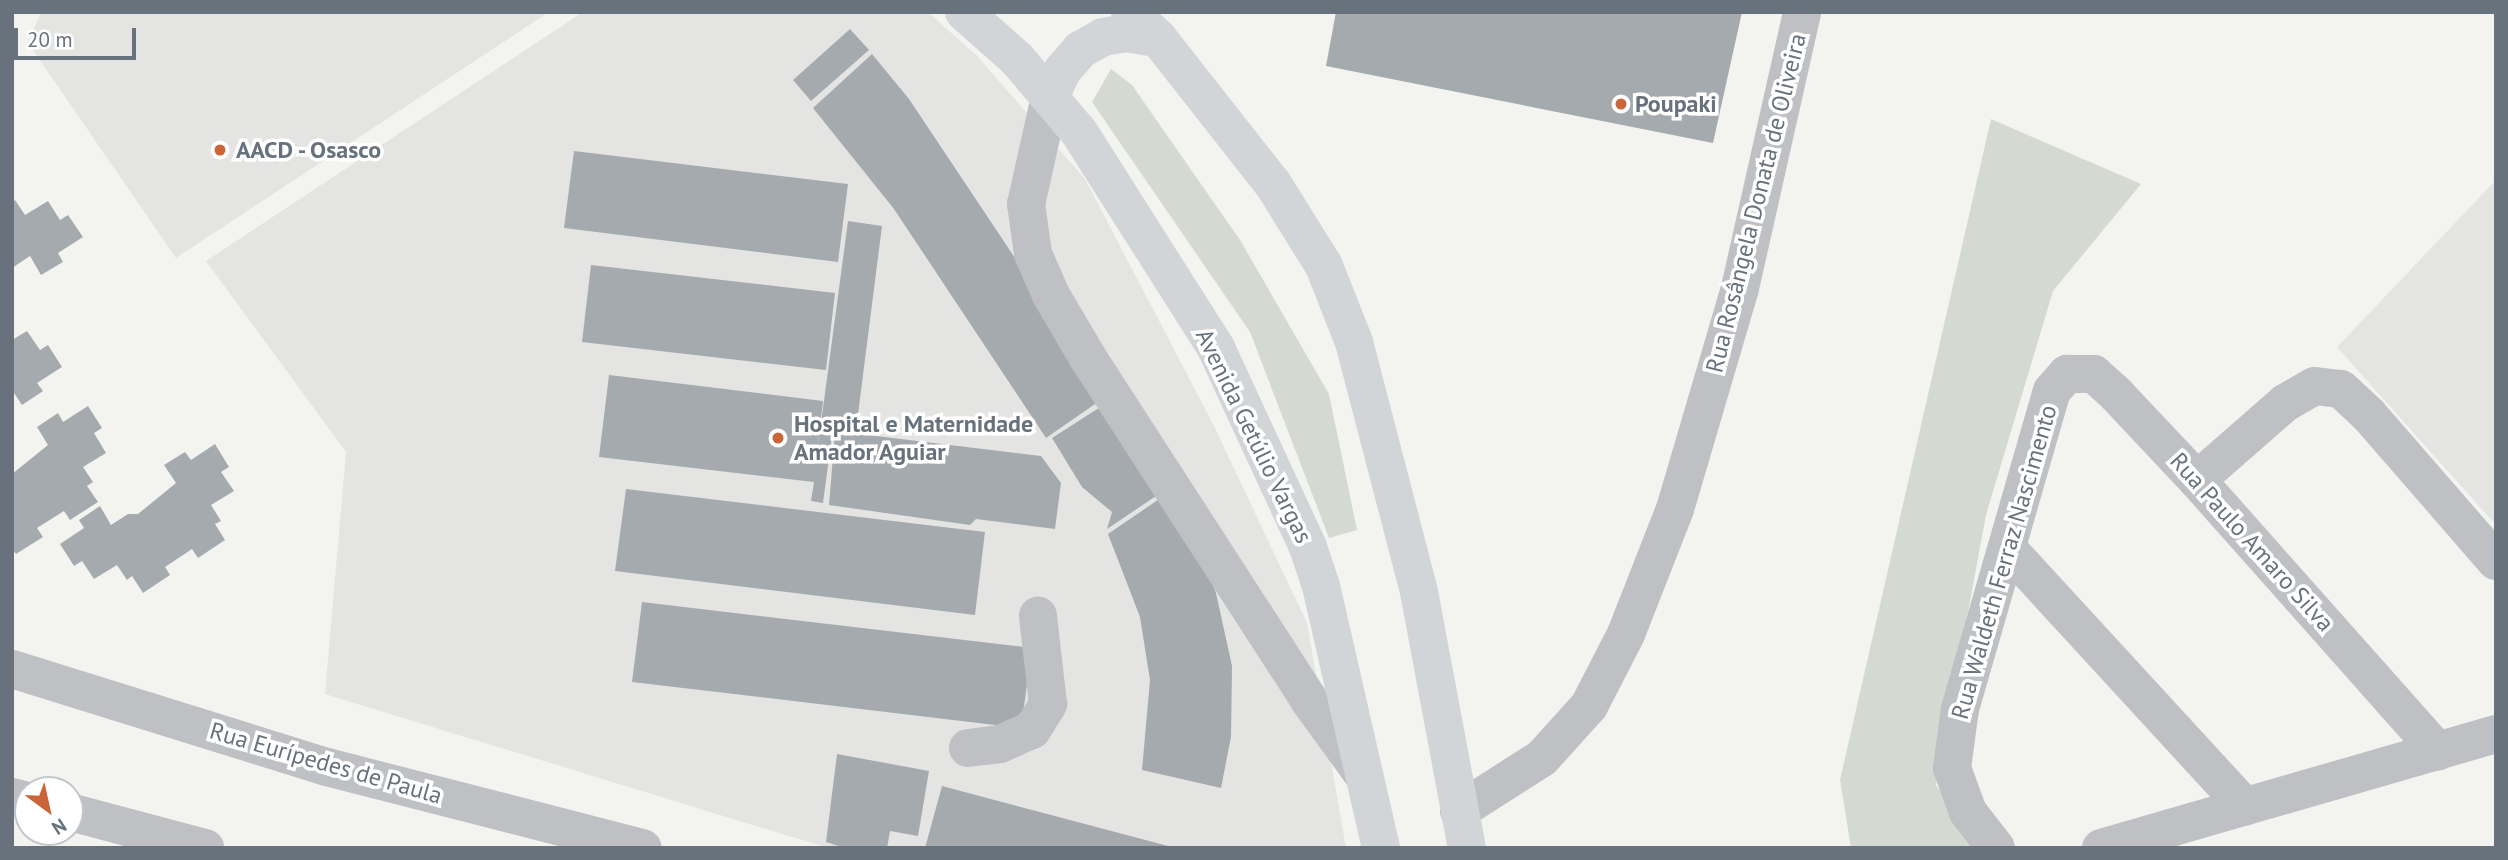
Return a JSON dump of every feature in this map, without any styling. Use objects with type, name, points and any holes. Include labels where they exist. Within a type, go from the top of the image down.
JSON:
[{"type":"main road","name":"Avenida Getúlio Vargas","points":[[964,12],[1017,59],[1079,132],[1216,348],[1308,547],[1321,586],[1381,848]]},
{"type":"main road","points":[[1130,12],[1158,38],[1273,184],[1324,266],[1349,329],[1419,592],[1467,848]]},
{"type":"main road","points":[[1050,97],[1062,71],[1080,50],[1103,37],[1125,33],[1158,38]]},
{"type":"street","name":"Rua Rosângela Donata de Oliveira","points":[[1459,811],[1542,758],[1589,706],[1626,634],[1675,509],[1736,301],[1802,12]]},
{"type":"street","points":[[1050,97],[1026,204],[1033,254],[1051,295],[1309,701],[1364,776]]},
{"type":"street","name":"Rua Paulo Amaro Silva","points":[[2052,391],[2067,374],[2094,374],[2197,480],[2438,751]]},
{"type":"street","points":[[2197,480],[2285,403],[2315,386],[2341,388],[2368,414],[2496,561]]},
{"type":"street","name":"Rua Waldeth Ferraz Nascimento","points":[[1996,848],[1968,812],[1952,768],[1960,709],[2052,391]]},
{"type":"street","points":[[2008,549],[2245,807]]},
{"type":"street","points":[[968,748],[1000,744],[1032,730],[1048,704],[1038,616]]},
{"type":"street","name":"Rua Eurípedes de Paula","points":[[12,669],[327,767],[643,848]]},
{"type":"street","points":[[2101,848],[2496,734]]},
{"type":"street","points":[[84,816],[205,848]]},
{"type":"shaded area","name":"AACD - Osasco","points":[[41,12],[549,12],[176,258],[28,43]]},
{"type":"shaded area","name":"Hospital e Maternidade Amador Aguiar","points":[[583,12],[928,12],[977,56],[1085,179],[1213,424],[1307,623],[1346,848],[828,848],[325,694],[346,452],[206,261]]},
{"type":"shaded area","points":[[1111,69],[1132,85],[1240,240],[1329,394],[1357,530],[1329,538],[1250,332],[1092,102]]},
{"type":"shaded area","points":[[1991,119],[2141,184],[2053,291],[1986,515],[1936,785],[1980,848],[1851,848],[1840,780]]},
{"type":"shaded area","points":[[2496,180],[2496,525],[2337,347]]},
{"type":"building","name":"Poupaki","points":[[1336,12],[1742,12],[1713,143],[1326,66]]},
{"type":"building","points":[[850,29],[869,50],[811,101],[793,80]]},
{"type":"building","points":[[872,54],[909,99],[1099,384],[1098,402],[1046,438],[894,209],[813,108]]},
{"type":"building","points":[[574,151],[848,184],[838,262],[564,228]]},
{"type":"building","points":[[15,200],[25,215],[48,201],[60,220],[68,215],[83,237],[58,253],[63,262],[41,275],[30,256],[12,268],[12,202]]},
{"type":"building","points":[[848,221],[882,226],[856,430],[833,428],[823,503],[811,501],[814,482],[599,457],[609,375],[823,401],[817,453]]},
{"type":"building","points":[[591,265],[835,293],[826,370],[582,342]]},
{"type":"building","points":[[27,331],[40,350],[48,345],[62,367],[37,383],[43,391],[22,405],[12,390],[12,340]]},
{"type":"building","points":[[1105,404],[1162,492],[1107,529],[1112,512],[1082,487],[1052,438]]},
{"type":"building","points":[[88,406],[102,428],[94,433],[106,453],[83,467],[93,482],[87,486],[98,502],[70,520],[64,511],[37,528],[43,537],[16,554],[12,549],[12,474],[48,445],[37,427],[58,413],[63,422]]},
{"type":"building","points":[[835,431],[1041,456],[1061,483],[1055,529],[976,519],[970,525],[829,505]]},
{"type":"building","points":[[215,444],[229,467],[221,472],[234,491],[211,505],[221,521],[215,524],[225,540],[198,558],[192,549],[165,567],[170,575],[143,593],[132,576],[127,580],[117,565],[94,579],[82,561],[74,566],[60,544],[84,528],[79,520],[100,506],[111,525],[128,514],[138,514],[176,483],[164,465],[185,452],[191,460]]},
{"type":"building","points":[[626,489],[985,532],[975,615],[615,571]]},
{"type":"building","points":[[1168,493],[1200,550],[1216,593],[1232,666],[1231,737],[1221,788],[1142,770],[1150,680],[1140,617],[1108,534]]},
{"type":"building","points":[[642,602],[1032,648],[1021,728],[632,682]]},
{"type":"building","points":[[837,754],[929,771],[918,836],[890,831],[887,848],[845,848],[826,842]]},
{"type":"building","points":[[942,786],[1172,847],[1172,848],[925,848]]},
{"type":"place","name":"Poupaki","points":[[1621,104]]},
{"type":"place","name":"AACD - Osasco","points":[[220,150]]},
{"type":"place","name":"Hospital e Maternidade Amador Aguiar","points":[[778,438]]}]
